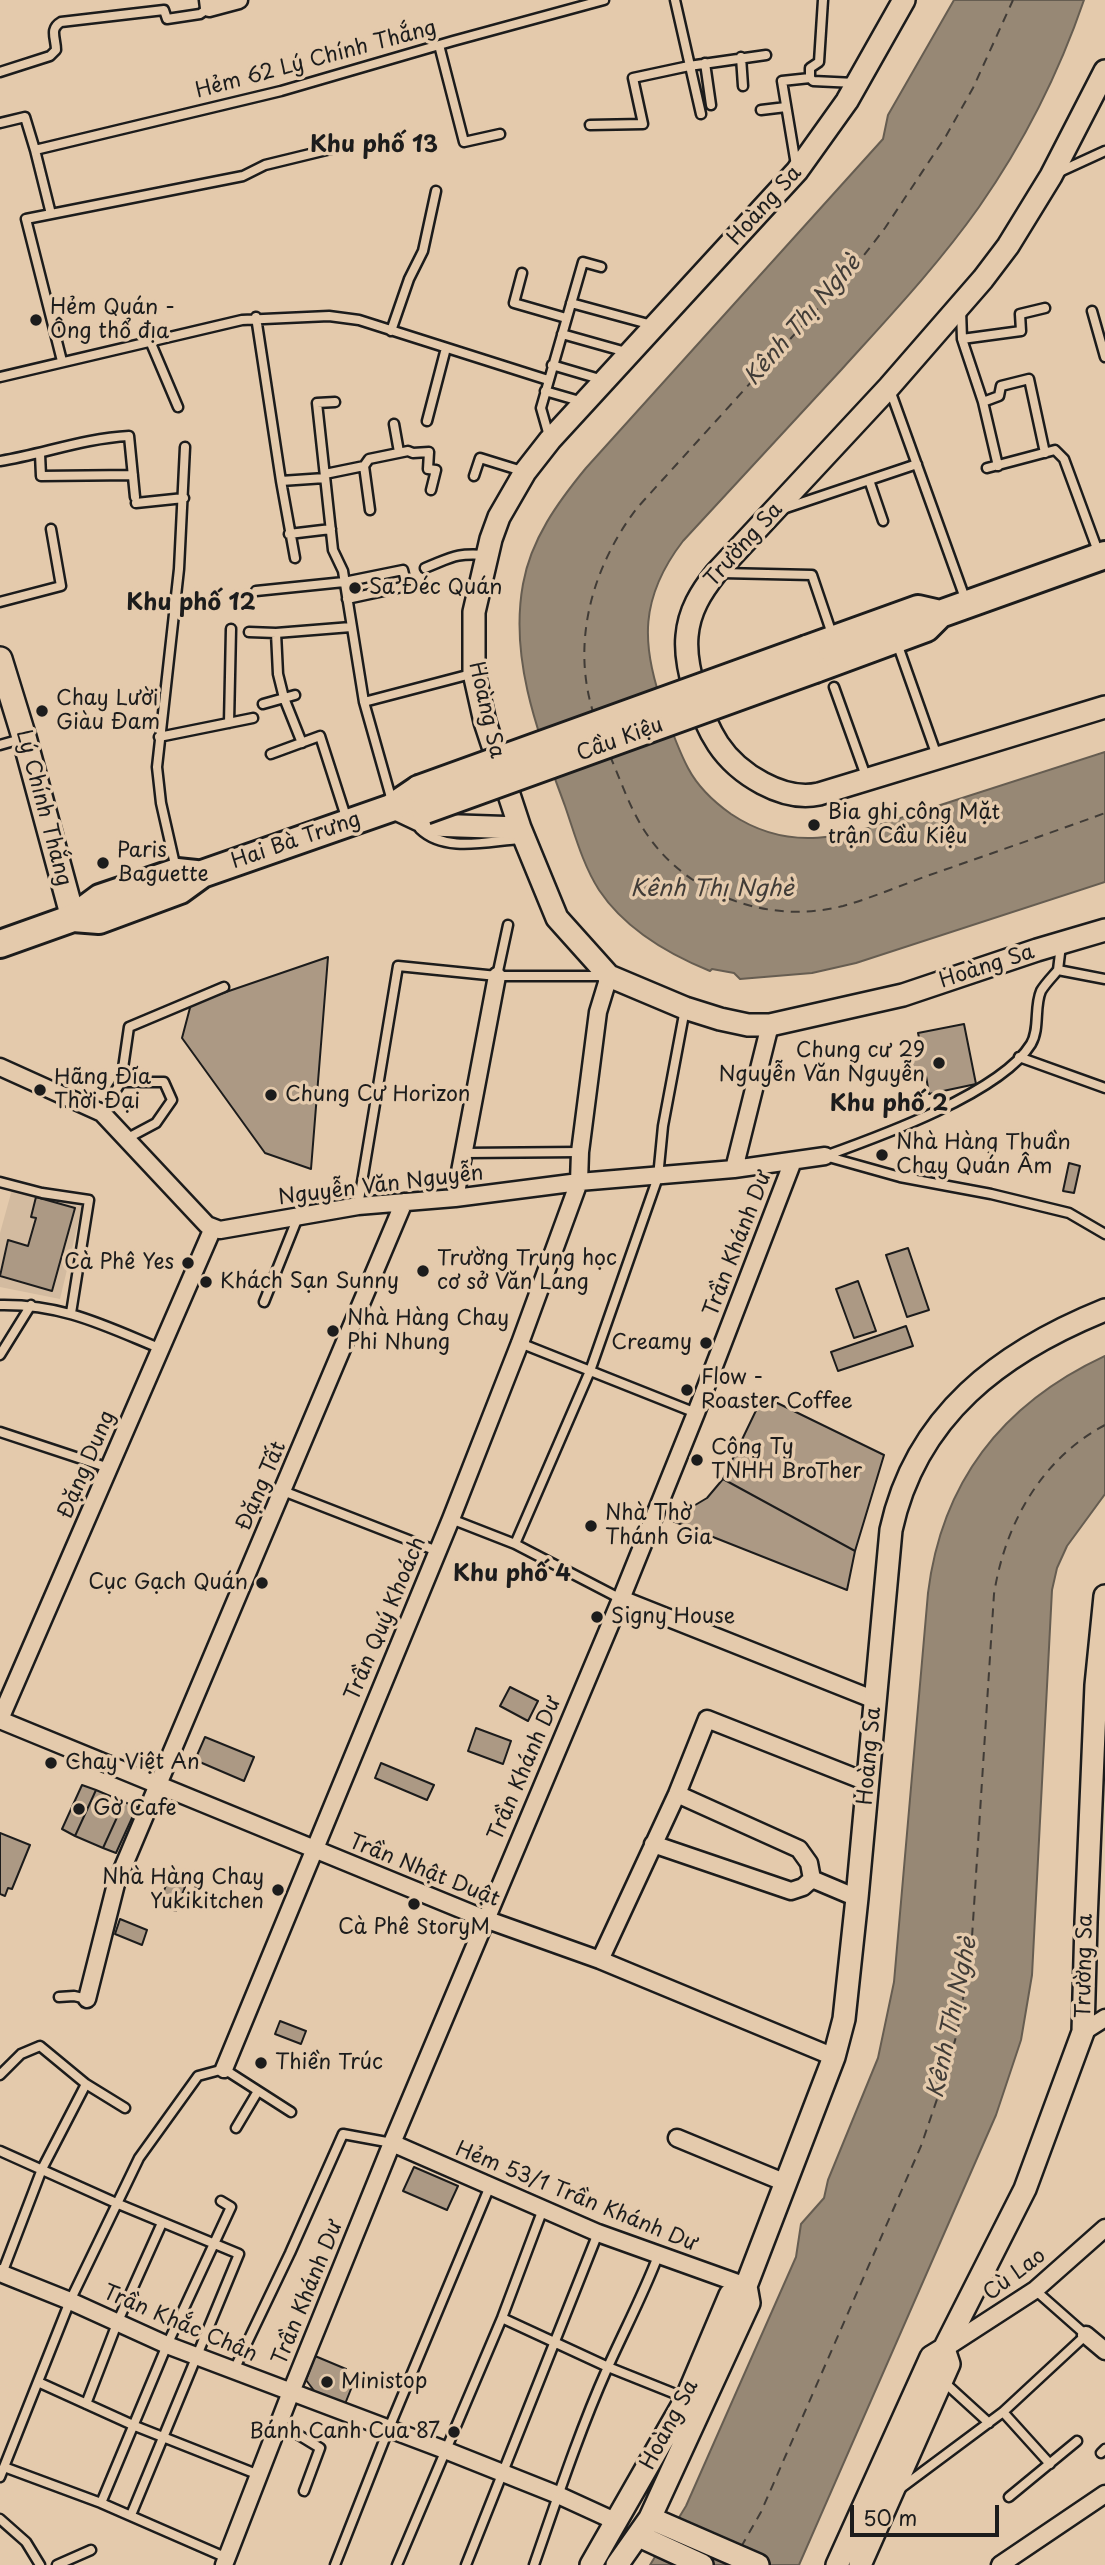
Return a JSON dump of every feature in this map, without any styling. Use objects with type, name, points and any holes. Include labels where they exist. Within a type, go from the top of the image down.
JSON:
[{"type":"main road","points":[[819,668],[926,628],[940,614],[1102,556]]},
{"type":"main road","points":[[819,668],[834,639],[918,609],[940,614]]},
{"type":"main road","name":"Lý Chính Thắng","points":[[0,659],[73,918]]},
{"type":"main road","name":"Cầu Kiệu","points":[[404,806],[819,668]]},
{"type":"main road","name":"Hai Bà Trưng","points":[[0,944],[73,918],[99,920],[180,890],[189,873],[404,806]]},
{"type":"street","points":[[209,4],[239,0]]},
{"type":"street","name":"Hoàng Sa","points":[[904,0],[858,83],[797,171],[550,440],[525,472],[499,517],[486,555],[474,612],[474,673],[485,722],[522,833],[557,918],[609,976],[685,1008],[748,1025],[770,1025],[904,995],[1105,930]]},
{"type":"street","name":"Trường Sa","points":[[1105,71],[1051,176],[1008,246],[961,305],[889,387],[716,573],[696,603],[689,622],[687,641],[695,687],[718,745],[736,764],[753,776],[792,795],[815,795],[1105,707]]},
{"type":"street","points":[[404,806],[430,825],[522,833]]},
{"type":"street","points":[[455,1198],[497,976]]},
{"type":"street","name":"Trần Quý Khoách","points":[[225,2069],[451,1519],[579,1182],[580,1152],[598,1012],[609,976]]},
{"type":"street","points":[[734,1169],[770,1025]]},
{"type":"street","points":[[0,1067],[102,1113],[213,1228]]},
{"type":"street","name":"Nguyễn Văn Nguyễn","points":[[213,1228],[220,1230],[358,1206],[455,1198],[579,1182],[734,1169],[825,1156]]},
{"type":"street","name":"Trần Khánh Dư","points":[[226,2561],[392,2143],[621,1599],[793,1161]]},
{"type":"street","name":"Ðặng Tất","points":[[87,1999],[116,1884],[404,1202]]},
{"type":"street","name":"Đặng Dung","points":[[0,1720],[213,1228]]},
{"type":"street","name":"Hoàng Sa","points":[[617,2565],[650,2518],[749,2303],[746,2286],[834,2057],[844,2019],[891,1530],[902,1488],[921,1450],[957,1402],[986,1376],[1038,1342],[1105,1310]]},
{"type":"street","name":"Trường Sa","points":[[837,2565],[930,2357],[944,2349],[1025,2189],[1083,2032],[1105,1596]]},
{"type":"street","points":[[621,1599],[875,1700]]},
{"type":"street","points":[[600,1960],[677,1794],[707,1719],[867,1782]]},
{"type":"street","name":"Trần Nhật Duật","points":[[0,1720],[314,1850],[485,1919],[600,1960],[834,2057]]},
{"type":"street","points":[[677,1794],[799,1849],[809,1863],[812,1878]]},
{"type":"street","points":[[653,1844],[791,1891],[803,1887],[812,1878]]},
{"type":"street","points":[[812,1878],[857,1898]]},
{"type":"street","points":[[1083,2032],[1105,2018]]},
{"type":"street","points":[[677,2138],[786,2183]]},
{"type":"street","name":"Hẻm 53/1 Trần Khánh Dư","points":[[392,2143],[598,2232],[746,2286]]},
{"type":"street","name":"Cù Lao","points":[[944,2349],[1035,2290],[1105,2228]]},
{"type":"street","name":"Trần Khắc Chân","points":[[1,2275],[71,2301],[196,2357],[389,2428],[558,2495],[617,2522]]},
{"type":"street","name":"Hoàng Sa","points":[[591,2565],[686,2399],[730,2295],[746,2286]]},
{"type":"street","points":[[1086,2335],[1105,2351]]},
{"type":"street","name":"Trường Sa","points":[[868,2561],[893,2494],[949,2364],[944,2349]]},
{"type":"street","points":[[1000,2565],[1105,2494]]},
{"type":"street","points":[[650,2518],[758,2565]]},
{"type":"street","points":[[639,2536],[702,2565]]},
{"type":"lane","name":"Hẻm 62 Lý Chính Thắng","points":[[36,150],[281,91],[604,0]]},
{"type":"lane","points":[[675,0],[701,114]]},
{"type":"lane","points":[[810,78],[810,68],[819,62],[823,0]]},
{"type":"lane","points":[[0,72],[50,56],[56,50],[52,31],[55,25],[61,22],[164,10],[167,19],[200,14],[209,4]]},
{"type":"lane","points":[[439,45],[464,142],[500,134]]},
{"type":"lane","points":[[590,125],[643,124],[633,78],[705,63],[765,55]]},
{"type":"lane","points":[[741,57],[743,86]]},
{"type":"lane","points":[[705,63],[711,105]]},
{"type":"lane","points":[[797,171],[782,81],[810,78],[813,81],[858,83]]},
{"type":"lane","points":[[761,110],[786,107]]},
{"type":"lane","points":[[0,123],[24,117],[36,150],[51,214]]},
{"type":"lane","points":[[62,361],[26,219],[243,176],[265,164],[343,146]]},
{"type":"lane","points":[[1051,176],[1105,150]]},
{"type":"lane","points":[[391,331],[409,279],[423,251],[436,191]]},
{"type":"lane","points":[[550,440],[541,412],[570,303],[583,262],[601,267]]},
{"type":"lane","points":[[522,273],[514,303],[566,318]]},
{"type":"lane","points":[[570,303],[656,326]]},
{"type":"lane","points":[[961,305],[962,340],[983,402],[998,466]]},
{"type":"lane","points":[[962,340],[1021,331],[1020,314],[1045,308]]},
{"type":"lane","points":[[1092,311],[1105,357]]},
{"type":"lane","points":[[0,377],[256,317],[329,316],[359,320],[548,380]]},
{"type":"lane","points":[[256,317],[295,558]]},
{"type":"lane","points":[[562,334],[630,353]]},
{"type":"lane","points":[[150,341],[178,407]]},
{"type":"lane","points":[[427,421],[446,348]]},
{"type":"lane","points":[[552,365],[605,380]]},
{"type":"lane","points":[[983,402],[999,396],[1001,386],[1029,379],[1045,453]]},
{"type":"lane","points":[[889,387],[967,604]]},
{"type":"lane","points":[[545,391],[584,403]]},
{"type":"lane","points":[[335,402],[317,403],[333,550],[343,571],[364,702],[404,806]]},
{"type":"lane","points":[[394,424],[399,452]]},
{"type":"lane","points":[[0,461],[40,454],[104,437],[129,436],[136,500],[184,498]]},
{"type":"lane","points":[[185,447],[184,498],[157,767],[161,803],[189,873]]},
{"type":"lane","points":[[987,468],[1055,450],[1064,459],[1102,556]]},
{"type":"lane","points":[[370,510],[365,466],[369,459],[399,452],[429,452],[428,469],[436,470],[431,490]]},
{"type":"lane","points":[[40,454],[41,476],[133,475]]},
{"type":"lane","points":[[474,476],[480,458],[525,472]]},
{"type":"lane","points":[[773,512],[917,464]]},
{"type":"lane","points":[[281,481],[325,476],[365,466]]},
{"type":"lane","points":[[869,480],[883,521]]},
{"type":"lane","points":[[0,602],[61,586],[51,529]]},
{"type":"lane","points":[[289,534],[331,529]]},
{"type":"lane","points":[[425,568],[445,561],[449,556],[462,553],[486,555]]},
{"type":"lane","points":[[256,591],[344,582],[403,570],[407,586],[347,599]]},
{"type":"lane","points":[[716,573],[812,575],[834,639]]},
{"type":"lane","points":[[249,632],[276,633],[351,627]]},
{"type":"lane","points":[[229,723],[231,629]]},
{"type":"lane","points":[[276,633],[278,674],[284,698],[302,743]]},
{"type":"lane","points":[[896,640],[937,758]]},
{"type":"lane","points":[[819,668],[867,779]]},
{"type":"lane","points":[[364,702],[474,673]]},
{"type":"lane","points":[[263,704],[295,695]]},
{"type":"lane","points":[[159,737],[253,719]]},
{"type":"lane","points":[[271,754],[320,736],[348,822]]},
{"type":"lane","points":[[0,745],[24,737]]},
{"type":"lane","points":[[497,976],[508,925]]},
{"type":"lane","points":[[825,1156],[904,1127],[985,1084],[1012,1065],[1032,1042],[1041,991],[1058,970],[1061,944]]},
{"type":"lane","points":[[358,1206],[398,966],[497,976],[609,976]]},
{"type":"lane","points":[[1058,970],[1105,979]]},
{"type":"lane","points":[[102,1113],[121,1082],[128,1027],[224,987]]},
{"type":"lane","points":[[515,1544],[590,1371],[658,1177],[663,1126],[685,1008]]},
{"type":"lane","points":[[1019,1057],[1105,1088]]},
{"type":"lane","points":[[121,1082],[164,1082],[172,1100],[156,1123],[125,1139]]},
{"type":"lane","points":[[464,1153],[580,1152]]},
{"type":"lane","points":[[825,1156],[900,1177],[991,1194],[1069,1213],[1105,1234]]},
{"type":"lane","points":[[0,1182],[43,1193],[89,1200],[71,1313]]},
{"type":"lane","points":[[264,1302],[298,1217]]},
{"type":"lane","points":[[0,1305],[31,1305],[71,1313],[159,1348]]},
{"type":"lane","points":[[0,1356],[31,1305]]},
{"type":"lane","points":[[520,1343],[696,1413]]},
{"type":"lane","points":[[0,1432],[109,1468]]},
{"type":"lane","points":[[283,1492],[437,1551]]},
{"type":"lane","points":[[451,1519],[515,1544],[621,1599]]},
{"type":"lane","points":[[59,1997],[87,1999]]},
{"type":"lane","points":[[0,2076],[20,2054],[40,2046],[86,2084],[125,2108]]},
{"type":"lane","points":[[0,2477],[71,2301],[116,2203],[139,2158],[198,2076],[225,2069],[291,2112]]},
{"type":"lane","points":[[1,2275],[42,2169],[86,2084]]},
{"type":"lane","points":[[236,2128],[258,2091]]},
{"type":"lane","points":[[234,2370],[343,2134],[392,2143]]},
{"type":"lane","points":[[0,2151],[239,2254],[131,2515]]},
{"type":"lane","points":[[335,2565],[490,2186]]},
{"type":"lane","points":[[101,2503],[167,2345],[231,2207],[222,2202]]},
{"type":"lane","points":[[397,2565],[502,2319],[543,2209]]},
{"type":"lane","points":[[86,2404],[117,2321],[162,2222]]},
{"type":"lane","points":[[466,2565],[598,2232]]},
{"type":"lane","points":[[534,2565],[608,2367],[636,2310],[658,2256]]},
{"type":"lane","points":[[893,2494],[1003,2412],[1086,2335],[1035,2290]]},
{"type":"lane","points":[[502,2319],[686,2399]]},
{"type":"lane","points":[[942,2380],[989,2423]]},
{"type":"lane","points":[[38,2382],[135,2426],[259,2474]]},
{"type":"lane","points":[[1003,2412],[1049,2463]]},
{"type":"lane","points":[[279,2423],[320,2448],[304,2491]]},
{"type":"lane","points":[[1009,2497],[1077,2441]]},
{"type":"lane","points":[[4,2467],[131,2515],[226,2561]]},
{"type":"lane","points":[[0,2519],[26,2542],[40,2565]]},
{"type":"lane","points":[[57,2565],[91,2550]]},
{"type":"shaded area","points":[[13,1186],[82,1207],[60,1299],[0,1287],[0,1233]]},
{"type":"water","name":"Kênh Thị Nghè","points":[[954,0],[1084,0],[1039,107],[979,207],[930,270],[683,541],[669,562],[652,602],[648,622],[651,663],[675,739],[697,782],[731,814],[756,828],[780,835],[804,838],[853,832],[1105,752],[1105,882],[856,963],[812,973],[740,979],[734,973],[712,969],[710,971],[694,964],[649,939],[621,917],[593,880],[545,752],[529,697],[520,641],[523,584],[539,536],[565,494],[586,468],[883,139],[888,115]]},
{"type":"water","name":"Kênh Thị Nghè","points":[[1105,1356],[1105,1494],[1067,1546],[1057,1568],[1052,1590],[1032,1975],[1021,2040],[996,2115],[799,2565],[650,2565],[686,2506],[796,2257],[801,2224],[824,2198],[828,2180],[878,2058],[894,1982],[928,1593],[935,1552],[947,1515],[984,1450],[1008,1422],[1037,1397],[1069,1375]]},
{"type":"building","name":"Chung Cư Horizon","points":[[328,957],[311,1169],[265,1153],[182,1038],[191,1004]]},
{"type":"building","name":"Chung cư 29 Nguyễn Văn Nguyễn","points":[[964,1024],[976,1084],[929,1094],[926,1076],[909,1080],[903,1051],[921,1046],[918,1033]]},
{"type":"building","points":[[1069,1163],[1080,1166],[1074,1193],[1063,1191]]},
{"type":"building","points":[[36,1197],[75,1208],[52,1291],[0,1276],[8,1240],[28,1246],[36,1218],[31,1217]]},
{"type":"building","points":[[908,1248],[929,1310],[907,1317],[886,1255]]},
{"type":"building","points":[[858,1281],[876,1331],[854,1338],[836,1289]]},
{"type":"building","points":[[906,1326],[913,1346],[838,1371],[831,1352]]},
{"type":"building","points":[[763,1396],[884,1455],[855,1551],[723,1479]]},
{"type":"building","points":[[723,1479],[855,1551],[847,1590],[670,1520],[707,1498]]},
{"type":"building","points":[[510,1687],[538,1701],[528,1721],[500,1706]]},
{"type":"building","points":[[476,1728],[511,1741],[503,1764],[468,1751]]},
{"type":"building","points":[[205,1737],[254,1757],[244,1781],[195,1760]]},
{"type":"building","points":[[381,1763],[434,1785],[427,1800],[375,1778]]},
{"type":"building","name":"Gờ Cafe","points":[[82,1785],[96,1790],[75,1836],[62,1829]]},
{"type":"building","points":[[96,1790],[124,1802],[103,1848],[75,1836]]},
{"type":"building","points":[[124,1802],[137,1807],[116,1853],[103,1848]]},
{"type":"building","points":[[0,1833],[30,1845],[12,1889],[8,1888],[5,1896],[0,1894]]},
{"type":"building","points":[[168,1880],[185,1887],[176,1911],[159,1904]]},
{"type":"building","points":[[120,1919],[147,1930],[142,1945],[115,1934]]},
{"type":"building","points":[[280,2021],[306,2031],[301,2044],[275,2034]]},
{"type":"building","points":[[414,2167],[458,2186],[447,2210],[403,2191]]},
{"type":"building","name":"Ministop","points":[[315,2356],[346,2369],[342,2380],[353,2384],[345,2404],[315,2392],[306,2380]]},
{"type":"ferry route","points":[[594,715],[587,688],[585,633],[598,580],[622,531],[637,508],[851,272],[885,228],[946,136],[973,88],[1013,0]]},
{"type":"ferry route","points":[[610,756],[640,824],[664,855],[684,874],[708,889],[760,908],[815,911],[843,906],[1105,813]]},
{"type":"ferry route","points":[[741,2547],[761,2512],[921,2146],[957,2033],[971,1953],[994,1594],[1007,1543],[1017,1519],[1045,1475],[1082,1439],[1105,1425]]},
{"type":"place","name":"Hẻm Quán - Ông thổ địa","points":[[36,320]]},
{"type":"place","name":"Sa Đéc Quán","points":[[355,588]]},
{"type":"place","name":"Chay Lười Giàu Đam","points":[[42,711]]},
{"type":"place","name":"Bia ghi công Mặt trận Cầu Kiệu","points":[[814,825]]},
{"type":"place","name":"Paris Baguette","points":[[103,863]]},
{"type":"place","name":"Chung cư 29 Nguyễn Văn Nguyễn","points":[[939,1063]]},
{"type":"place","name":"Hãng Đĩa Thời Đại","points":[[40,1090]]},
{"type":"place","name":"Chung Cư Horizon","points":[[271,1095]]},
{"type":"place","name":"Nhà Hàng Thuần Chay Quán Âm","points":[[882,1155]]},
{"type":"place","name":"Cà Phê Yes","points":[[188,1263]]},
{"type":"place","name":"Trường Trung học cơ sở Văn Lang","points":[[423,1271]]},
{"type":"place","name":"Khách Sạn Sunny","points":[[206,1282]]},
{"type":"place","name":"Nhà Hàng Chay Phi Nhung","points":[[333,1331]]},
{"type":"place","name":"Creamy","points":[[706,1343]]},
{"type":"place","name":"Flow - Roaster Coffee","points":[[687,1390]]},
{"type":"place","name":"Công Ty TNHH BroTher","points":[[697,1460]]},
{"type":"place","name":"Nhà Thờ Thánh Gia","points":[[591,1526]]},
{"type":"place","name":"Cục Gạch Quán","points":[[262,1583]]},
{"type":"place","name":"Signy House","points":[[597,1617]]},
{"type":"place","name":"Chay Việt An","points":[[51,1763]]},
{"type":"place","name":"Gờ Cafe","points":[[79,1809]]},
{"type":"place","name":"Nhà Hàng Chay Yukikitchen","points":[[278,1890]]},
{"type":"place","name":"Cà Phê StoryM","points":[[414,1904]]},
{"type":"place","name":"Thiền Trúc","points":[[261,2063]]},
{"type":"place","name":"Ministop","points":[[327,2382]]},
{"type":"place","name":"Bánh Canh Cua 87","points":[[454,2432]]},
{"type":"district","name":"Khu phố 13","points":[[374,146]]},
{"type":"district","name":"Khu phố 12","points":[[191,604]]},
{"type":"district","name":"Khu phố 2","points":[[889,1105]]},
{"type":"district","name":"Khu phố 4","points":[[512,1575]]}]
